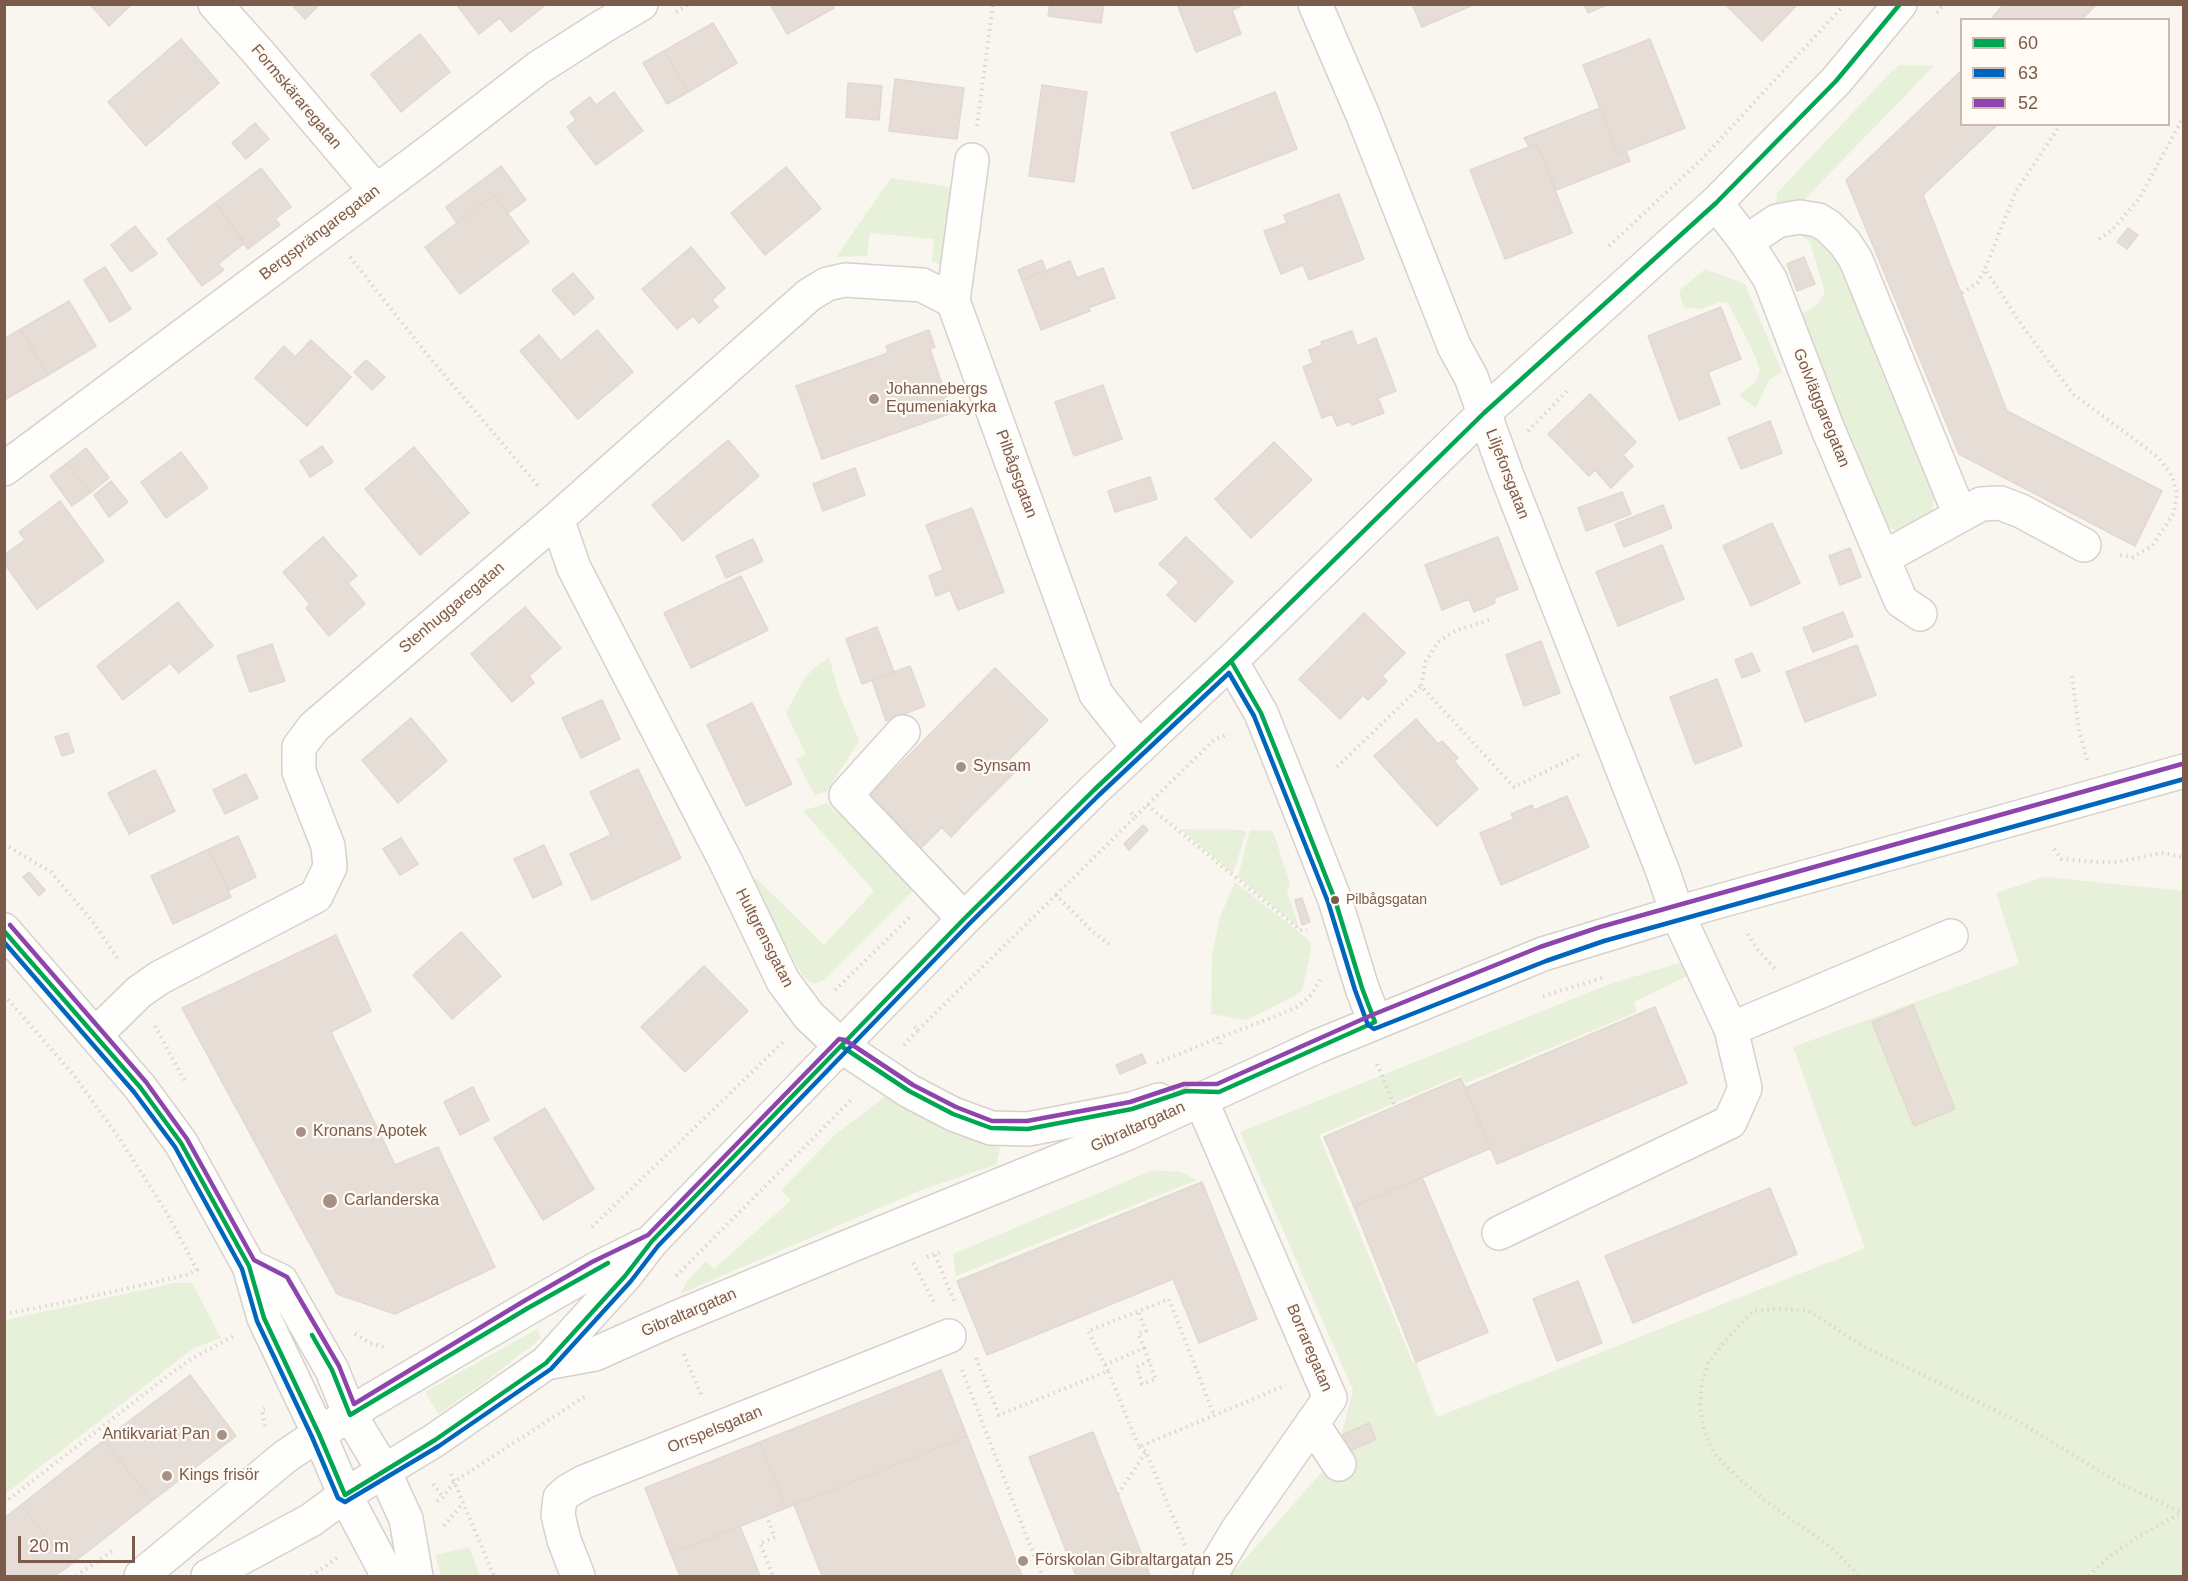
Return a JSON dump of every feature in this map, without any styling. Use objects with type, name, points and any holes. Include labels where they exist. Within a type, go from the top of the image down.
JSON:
[{"type":"street","name":"Formskäraregatan","points":[[215,4],[376,191]]},
{"type":"street","name":"Bergsprängaregatan","points":[[4,469],[538,68],[641,4]]},
{"type":"street","name":"Liljeforsgatan","points":[[1315,4],[1362,113],[1454,346],[1471,377],[1677,913],[1731,1029],[1745,1088],[1730,1122],[1499,1233]]},
{"type":"street","points":[[141,1576],[286,1456],[319,1434],[528,1308],[596,1269],[652,1241],[964,919],[1139,748],[1484,413],[1716,203],[1836,81],[1900,4]]},
{"type":"street","name":"Pilbågsgatan","points":[[972,160],[953,301],[1096,694],[1139,748]]},
{"type":"street","name":"Golvläggaregatan","points":[[1716,203],[1746,242],[1770,279],[1827,428],[1901,601],[1920,614]]},
{"type":"street","points":[[1746,242],[1777,221],[1800,217],[1818,220],[1828,226],[1845,243],[1856,260],[1960,515]]},
{"type":"street","name":"Stenhuggaregatan","points":[[96,1034],[139,992],[159,978],[316,896],[330,867],[328,846],[299,772],[299,747],[314,727],[560,516],[800,303],[827,284],[845,280],[922,285],[953,301]]},
{"type":"street","points":[[1883,558],[1981,504],[2000,503],[2021,511],[2084,545]]},
{"type":"street","name":"Hultgrensgatan","points":[[560,516],[574,568],[726,862],[783,981],[809,1016],[841,1046],[909,1091],[953,1114],[992,1128],[1028,1129],[1132,1109],[1186,1091],[1210,1096]]},
{"type":"street","points":[[1231,661],[1261,713],[1291,788],[1335,900],[1375,1022]]},
{"type":"street","points":[[903,732],[846,795],[964,919]]},
{"type":"street","name":"Gibraltargatan","points":[[546,1363],[595,1354],[671,1320],[1038,1171],[1316,1047],[1543,954],[1677,913],[2184,771]]},
{"type":"street","points":[[4,930],[96,1034],[140,1087],[181,1143],[249,1266],[264,1318],[345,1495],[388,1576]]},
{"type":"street","points":[[1731,1029],[1952,936]]},
{"type":"street","name":"Borraregatan","points":[[1210,1096],[1330,1398],[1237,1531],[1210,1576]]},
{"type":"street","name":"Gibraltargatan","points":[[208,1576],[311,1520],[345,1495],[435,1440],[546,1363],[625,1276],[652,1241]]},
{"type":"street","points":[[249,1266],[280,1281],[332,1370],[350,1415],[384,1471],[406,1519],[416,1576]]},
{"type":"street","name":"Orrspelsgatan","points":[[578,1576],[564,1540],[558,1515],[560,1498],[568,1491],[584,1482],[960,1339]]},
{"type":"street","points":[[1312,1423],[1339,1464]]},
{"type":"path","points":[[972,160],[993,4]]},
{"type":"path","points":[[2099,239],[2112,230],[2139,199],[2184,116]]},
{"type":"path","points":[[1962,293],[1978,282],[2016,191],[2060,126]]},
{"type":"path","points":[[350,257],[560,516]]},
{"type":"path","points":[[1985,269],[2023,327],[2073,394],[2158,457],[2172,476],[2177,494],[2174,513],[2152,546],[2133,557],[2084,545]]},
{"type":"path","points":[[1337,767],[1421,686],[1426,661],[1438,642],[1455,631],[1490,620]]},
{"type":"path","points":[[2072,676],[2079,730],[2090,770]]},
{"type":"path","points":[[1421,686],[1514,787],[1586,752]]},
{"type":"path","points":[[699,1390],[671,1320],[664,1296],[674,1278],[918,1030],[1147,805],[1215,739],[1231,734]]},
{"type":"path","points":[[1147,805],[1300,930],[1310,930]]},
{"type":"path","points":[[1131,813],[1135,817]]},
{"type":"path","points":[[4,844],[51,872],[93,922],[139,992],[164,1044],[188,1086]]},
{"type":"path","points":[[2064,845],[2054,849],[2061,859],[2117,862],[2162,853],[2184,857]]},
{"type":"path","points":[[1056,895],[1093,932],[1110,945]]},
{"type":"path","points":[[1757,949],[1748,934],[1759,931]]},
{"type":"path","points":[[859,966],[918,1030]]},
{"type":"path","points":[[1147,1067],[1299,1006],[1311,995],[1320,981],[1322,972]]},
{"type":"path","points":[[1541,997],[1608,976]]},
{"type":"path","points":[[4,995],[72,1074],[121,1141],[166,1213],[197,1270],[186,1275],[78,1300],[4,1314]]},
{"type":"path","points":[[1218,1038],[1220,1044]]},
{"type":"path","points":[[1368,1068],[1377,1064],[1395,1107]]},
{"type":"path","points":[[924,1258],[946,1250]]},
{"type":"path","points":[[935,1254],[960,1339],[1042,1576]]},
{"type":"path","points":[[902,1267],[913,1263],[930,1292]]},
{"type":"path","points":[[1186,1546],[1146,1452],[1139,1447],[1108,1371],[1088,1331],[1169,1299],[1214,1415]]},
{"type":"path","points":[[1857,1576],[1853,1569],[1828,1545],[1767,1502],[1734,1474],[1714,1453],[1704,1430],[1700,1405],[1702,1384],[1708,1364],[1753,1311],[1773,1308],[1807,1310],[1863,1347],[2021,1423],[2120,1483],[2182,1512]]},
{"type":"path","points":[[1138,1311],[1146,1331],[1138,1334],[1144,1348],[1156,1379],[1142,1384],[1137,1367],[1149,1361]]},
{"type":"path","points":[[4,1503],[174,1371],[211,1347],[242,1333]]},
{"type":"path","points":[[960,1339],[999,1416],[1108,1371]]},
{"type":"path","points":[[1105,1365],[1144,1348]]},
{"type":"path","points":[[673,1358],[684,1354]]},
{"type":"path","points":[[1139,1447],[1318,1369]]},
{"type":"path","points":[[495,1576],[454,1482],[596,1391]]},
{"type":"path","points":[[1118,1494],[1146,1452]]},
{"type":"path","points":[[2089,1576],[2119,1550],[2182,1512]]},
{"type":"path","points":[[766,1515],[775,1538],[760,1544],[773,1576]]},
{"type":"green space","points":[[1900,65],[1934,66],[1801,203],[1779,206],[1776,202],[1777,193]]},
{"type":"green space","points":[[891,178],[957,188],[944,265],[932,262],[934,239],[870,233],[867,256],[836,257]]},
{"type":"green space","points":[[1795,231],[1808,232],[1840,252],[1934,494],[1932,516],[1899,531],[1890,528],[1877,517],[1799,316],[1818,304],[1825,293],[1810,242]]},
{"type":"green space","points":[[1705,269],[1745,284],[1782,372],[1769,380],[1756,408],[1739,395],[1755,382],[1760,370],[1753,351],[1728,303],[1720,302],[1701,309],[1683,306],[1679,291]]},
{"type":"green space","points":[[829,657],[839,693],[859,741],[826,792],[815,795],[796,760],[806,754],[786,713],[804,679]]},
{"type":"green space","points":[[827,803],[914,887],[914,890],[824,980],[816,983],[810,982],[802,975],[750,880],[757,879],[824,945],[874,891],[803,811]]},
{"type":"green space","points":[[1180,829],[1246,832],[1233,874]]},
{"type":"green space","points":[[1250,830],[1273,831],[1290,883],[1287,892],[1300,929],[1238,877]]},
{"type":"green space","points":[[2044,877],[2183,891],[2183,1576],[1230,1576],[1336,1456],[1353,1390],[1240,1132],[1607,985],[1685,961],[1689,975],[1634,1002],[1637,1012],[1466,1083],[1461,1075],[1319,1135],[1413,1363],[1416,1362],[1437,1417],[1865,1248],[1793,1047],[2019,964],[1996,893]]},
{"type":"green space","points":[[1235,882],[1305,937],[1310,942],[1311,951],[1302,990],[1247,1020],[1211,1014],[1212,954],[1220,917]]},
{"type":"green space","points":[[891,1092],[1001,1143],[996,1165],[921,1190],[680,1294],[687,1281],[706,1261],[714,1269],[791,1200],[781,1190],[836,1134]]},
{"type":"green space","points":[[1153,1170],[1180,1172],[1197,1180],[956,1276],[953,1254]]},
{"type":"green space","points":[[175,1283],[192,1283],[221,1338],[194,1348],[5,1494],[5,1320]]},
{"type":"green space","points":[[537,1329],[541,1338],[484,1383],[438,1414],[425,1392]]},
{"type":"green space","points":[[469,1547],[480,1576],[441,1576],[435,1555]]},
{"type":"building","points":[[90,4],[132,4],[109,26]]},
{"type":"building","points":[[291,4],[320,4],[305,19]]},
{"type":"building","points":[[456,4],[547,4],[511,32],[500,18],[479,34]]},
{"type":"building","points":[[770,4],[832,4],[834,8],[787,34]]},
{"type":"building","points":[[1050,4],[1104,4],[1101,23],[1048,16]]},
{"type":"building","points":[[1177,4],[1239,4],[1240,7],[1232,10],[1241,34],[1196,52]]},
{"type":"building","points":[[1412,4],[1475,4],[1422,27]]},
{"type":"building","points":[[1584,4],[1609,4],[1588,13]]},
{"type":"building","points":[[1725,4],[1798,4],[1762,41]]},
{"type":"building","points":[[2004,4],[2097,4],[2083,18],[1992,18]]},
{"type":"building","points":[[713,23],[737,63],[688,92],[664,51]]},
{"type":"building","points":[[420,34],[450,72],[401,112],[371,74]]},
{"type":"building","points":[[181,39],[219,83],[146,146],[108,102]]},
{"type":"building","points":[[1650,39],[1685,128],[1618,154],[1583,65]]},
{"type":"building","points":[[664,51],[688,92],[667,104],[643,63]]},
{"type":"building","points":[[1960,72],[1960,126],[1996,126],[1923,195],[2007,411],[2162,491],[2135,546],[1959,454],[1846,180]]},
{"type":"building","points":[[895,79],[964,88],[957,139],[889,131]]},
{"type":"building","points":[[848,83],[882,86],[879,120],[846,117]]},
{"type":"building","points":[[1042,85],[1087,92],[1074,182],[1029,176]]},
{"type":"building","points":[[614,92],[643,131],[596,165],[567,127],[576,120],[570,112],[590,97],[596,105]]},
{"type":"building","points":[[1275,92],[1297,149],[1193,189],[1171,133]]},
{"type":"building","points":[[1600,108],[1618,154],[1626,151],[1630,161],[1556,190],[1537,144],[1529,147],[1524,138]]},
{"type":"building","points":[[255,123],[269,139],[246,159],[232,143]]},
{"type":"building","points":[[1537,144],[1572,233],[1505,259],[1470,170]]},
{"type":"building","points":[[501,166],[526,200],[508,213],[494,195],[457,223],[446,207]]},
{"type":"building","points":[[786,167],[821,209],[765,255],[731,213]]},
{"type":"building","points":[[261,168],[291,207],[275,219],[280,225],[248,249],[215,203]]},
{"type":"building","points":[[1339,194],[1364,259],[1309,280],[1303,265],[1281,274],[1264,231],[1287,223],[1284,215]]},
{"type":"building","points":[[494,195],[529,242],[460,294],[425,247]]},
{"type":"building","points":[[215,203],[245,243],[218,264],[224,270],[202,286],[167,239]]},
{"type":"building","points":[[135,226],[157,254],[131,272],[111,245]]},
{"type":"building","points":[[2128,228],[2138,235],[2127,249],[2117,242]]},
{"type":"building","points":[[691,247],[725,288],[712,300],[718,307],[699,323],[693,316],[677,329],[642,289]]},
{"type":"building","points":[[1804,257],[1815,284],[1797,291],[1787,264]]},
{"type":"building","points":[[1042,260],[1046,271],[1022,280],[1018,270]]},
{"type":"building","points":[[1070,261],[1077,278],[1103,268],[1115,298],[1088,308],[1090,311],[1041,330],[1022,280]]},
{"type":"building","points":[[105,267],[131,309],[110,322],[84,280]]},
{"type":"building","points":[[573,273],[594,298],[574,315],[552,290]]},
{"type":"building","points":[[69,301],[96,346],[48,375],[21,329]]},
{"type":"building","points":[[1721,307],[1741,359],[1708,372],[1720,404],[1679,420],[1648,336]]},
{"type":"building","points":[[21,329],[48,375],[4,400],[4,339]]},
{"type":"building","points":[[597,330],[633,372],[578,419],[520,351],[539,335],[561,361]]},
{"type":"building","name":"Johannebergs Equmeniakyrka","points":[[929,330],[935,347],[930,349],[952,413],[822,459],[796,386],[888,353],[886,346]]},
{"type":"building","points":[[1352,331],[1357,346],[1376,338],[1396,391],[1378,398],[1384,413],[1352,425],[1350,421],[1337,426],[1332,414],[1322,418],[1303,367],[1313,363],[1309,350],[1323,345],[1321,342]]},
{"type":"building","points":[[311,340],[351,377],[307,426],[255,378],[284,346],[295,357]]},
{"type":"building","points":[[366,360],[385,377],[372,390],[354,372]]},
{"type":"building","points":[[1103,385],[1122,439],[1074,456],[1055,402]]},
{"type":"building","points":[[1590,394],[1636,442],[1623,455],[1633,466],[1611,488],[1595,470],[1589,476],[1548,434]]},
{"type":"building","points":[[1770,421],[1782,453],[1741,469],[1728,438]]},
{"type":"building","points":[[728,440],[759,476],[683,541],[652,505]]},
{"type":"building","points":[[1274,442],[1312,480],[1251,538],[1215,499]]},
{"type":"building","points":[[322,446],[333,462],[310,477],[300,461]]},
{"type":"building","points":[[414,447],[469,513],[420,555],[365,489]]},
{"type":"building","points":[[86,448],[109,478],[90,493],[67,463]]},
{"type":"building","points":[[181,452],[208,488],[166,518],[141,482]]},
{"type":"building","points":[[67,463],[90,493],[72,506],[50,476]]},
{"type":"building","points":[[855,468],[865,495],[823,511],[813,484]]},
{"type":"building","points":[[1150,477],[1157,499],[1115,512],[1108,491]]},
{"type":"building","points":[[111,481],[128,502],[109,517],[94,495]]},
{"type":"building","points":[[1622,492],[1631,514],[1586,531],[1578,508]]},
{"type":"building","points":[[60,501],[104,561],[37,609],[4,563],[4,555],[25,540],[19,532]]},
{"type":"building","points":[[1663,505],[1672,528],[1624,547],[1615,524]]},
{"type":"building","points":[[972,508],[1004,592],[958,610],[950,590],[936,596],[929,576],[943,570],[926,525]]},
{"type":"building","points":[[1772,523],[1800,583],[1751,606],[1723,546]]},
{"type":"building","points":[[323,537],[357,576],[348,583],[365,604],[329,636],[306,608],[310,604],[283,572]]},
{"type":"building","points":[[1186,537],[1233,582],[1195,622],[1167,595],[1179,582],[1159,564]]},
{"type":"building","points":[[1498,537],[1518,589],[1494,598],[1495,603],[1474,612],[1469,599],[1442,610],[1425,565]]},
{"type":"building","points":[[753,539],[763,561],[726,578],[716,556]]},
{"type":"building","points":[[1662,545],[1684,599],[1618,626],[1596,572]]},
{"type":"building","points":[[1850,548],[1861,577],[1840,585],[1829,556]]},
{"type":"building","points":[[741,576],[768,630],[691,668],[664,613]]},
{"type":"building","points":[[178,602],[213,646],[179,673],[170,663],[123,700],[97,666]]},
{"type":"building","points":[[525,607],[561,648],[529,676],[534,683],[512,702],[471,654]]},
{"type":"building","points":[[1843,612],[1853,636],[1813,652],[1803,628]]},
{"type":"building","points":[[1364,613],[1405,653],[1382,676],[1387,681],[1368,700],[1363,695],[1340,719],[1299,679]]},
{"type":"building","points":[[877,627],[894,672],[862,684],[846,639]]},
{"type":"building","points":[[1541,641],[1560,693],[1524,706],[1506,655]]},
{"type":"building","points":[[272,644],[285,681],[250,692],[237,656]]},
{"type":"building","points":[[1857,645],[1876,695],[1805,722],[1786,672]]},
{"type":"building","points":[[1752,653],[1760,671],[1742,678],[1735,660]]},
{"type":"building","points":[[910,666],[925,706],[886,721],[872,680]]},
{"type":"building","points":[[995,668],[1048,720],[1006,763],[1015,772],[951,837],[942,827],[918,851],[866,799]]},
{"type":"building","points":[[1717,679],[1742,746],[1695,764],[1670,697]]},
{"type":"building","points":[[602,700],[620,739],[581,758],[562,718]]},
{"type":"building","points":[[752,703],[792,784],[746,806],[707,725]]},
{"type":"building","points":[[411,718],[447,761],[398,803],[362,760]]},
{"type":"building","points":[[1416,719],[1438,744],[1442,741],[1458,758],[1454,761],[1478,789],[1437,826],[1374,756]]},
{"type":"building","points":[[68,733],[74,752],[62,756],[55,737]]},
{"type":"building","points":[[638,769],[681,858],[592,900],[570,854],[611,835],[590,792]]},
{"type":"building","points":[[155,770],[175,811],[129,834],[108,793]]},
{"type":"building","points":[[246,774],[258,798],[225,814],[213,790]]},
{"type":"building","points":[[1567,796],[1589,847],[1501,885],[1480,833],[1514,819],[1511,814],[1532,805],[1534,810]]},
{"type":"building","points":[[1143,825],[1148,830],[1129,850],[1124,844]]},
{"type":"building","points":[[238,836],[256,877],[229,890],[209,849]]},
{"type":"building","points":[[401,838],[418,864],[400,875],[383,849]]},
{"type":"building","points":[[544,845],[562,884],[533,898],[514,859]]},
{"type":"building","points":[[209,849],[231,897],[173,924],[151,876]]},
{"type":"building","points":[[29,872],[45,890],[39,896],[23,877]]},
{"type":"building","points":[[1302,898],[1310,922],[1302,925],[1295,900]]},
{"type":"building","points":[[461,932],[501,976],[452,1019],[413,975]]},
{"type":"building","points":[[336,935],[371,1011],[331,1032],[395,1165],[438,1147],[495,1267],[395,1314],[337,1294],[182,1008]]},
{"type":"building","points":[[704,966],[748,1011],[685,1072],[641,1027]]},
{"type":"building","points":[[1913,1005],[1955,1109],[1914,1126],[1872,1022]]},
{"type":"building","points":[[1655,1007],[1687,1083],[1497,1164],[1465,1088]]},
{"type":"building","points":[[1142,1054],[1146,1063],[1120,1074],[1116,1065]]},
{"type":"building","points":[[1461,1078],[1491,1148],[1354,1207],[1324,1137]]},
{"type":"building","points":[[473,1087],[489,1120],[460,1135],[444,1102]]},
{"type":"building","points":[[545,1108],[594,1189],[543,1220],[494,1138]]},
{"type":"building","points":[[1422,1177],[1488,1332],[1416,1362],[1354,1207]]},
{"type":"building","points":[[1202,1182],[1257,1319],[1199,1343],[1173,1279],[987,1355],[957,1281]]},
{"type":"building","points":[[1770,1188],[1797,1254],[1633,1323],[1605,1256]]},
{"type":"building","points":[[1578,1281],[1602,1343],[1557,1361],[1533,1299]]},
{"type":"building","points":[[941,1370],[967,1436],[786,1508],[760,1442]]},
{"type":"building","points":[[190,1375],[236,1436],[152,1501],[104,1440]]},
{"type":"building","points":[[1369,1423],[1376,1439],[1348,1452],[1340,1436]]},
{"type":"building","points":[[1093,1432],[1150,1575],[1076,1576],[1029,1457]]},
{"type":"building","points":[[967,1436],[1022,1576],[822,1576],[794,1505]]},
{"type":"building","points":[[104,1440],[152,1501],[69,1566],[21,1505]]},
{"type":"building","points":[[760,1442],[786,1508],[671,1554],[645,1488]]},
{"type":"building","points":[[21,1505],[69,1566],[55,1576],[4,1576],[4,1518]]},
{"type":"building","points":[[740,1526],[760,1576],[680,1576],[671,1554]]},
{"type":"transit line","name":"60","points":[[4,931],[140,1087],[181,1143],[249,1266],[264,1318],[345,1495],[435,1440],[546,1363],[625,1276],[652,1241],[964,919],[1484,413],[1716,203],[1836,81],[1900,4]]},
{"type":"transit line","name":"60","points":[[841,1046],[909,1091],[953,1114],[991,1128],[1028,1129],[1132,1109],[1186,1091],[1219,1092],[1375,1022],[1335,900],[1291,788],[1261,713],[1231,661]]},
{"type":"transit line","name":"63","points":[[4,942],[134,1092],[175,1147],[242,1269],[257,1321],[338,1498],[345,1502],[439,1446],[551,1369],[631,1281],[658,1246],[969,924],[1099,795],[1229,673],[1254,716],[1328,902],[1368,1025],[1374,1029],[1546,961],[1604,941],[2184,779]]},
{"type":"transit line","name":"52","points":[[10,925],[146,1082],[187,1139],[254,1260],[287,1277],[339,1366],[354,1404],[524,1301],[592,1262],[648,1235],[839,1039],[845,1040],[913,1085],[956,1107],[992,1121],[1027,1121],[1130,1102],[1184,1084],[1217,1084],[1372,1015],[1540,947],[1600,927],[2182,764]]},
{"type":"transit line","name":"60","points":[[312,1335],[332,1370],[350,1415],[528,1308],[608,1263]]},
{"type":"place","name":"Johannebergs Equmeniakyrka","points":[[874,399]]},
{"type":"place","name":"Synsam","points":[[961,767]]},
{"type":"place","name":"Pilbågsgatan","points":[[1335,900]]},
{"type":"place","name":"Kronans Apotek","points":[[301,1132]]},
{"type":"place","name":"Carlanderska","points":[[330,1201]]},
{"type":"place","name":"Antikvariat Pan","points":[[222,1435]]},
{"type":"place","name":"Kings frisör","points":[[167,1476]]},
{"type":"place","name":"Förskolan Gibraltargatan 25","points":[[1023,1561]]}]
